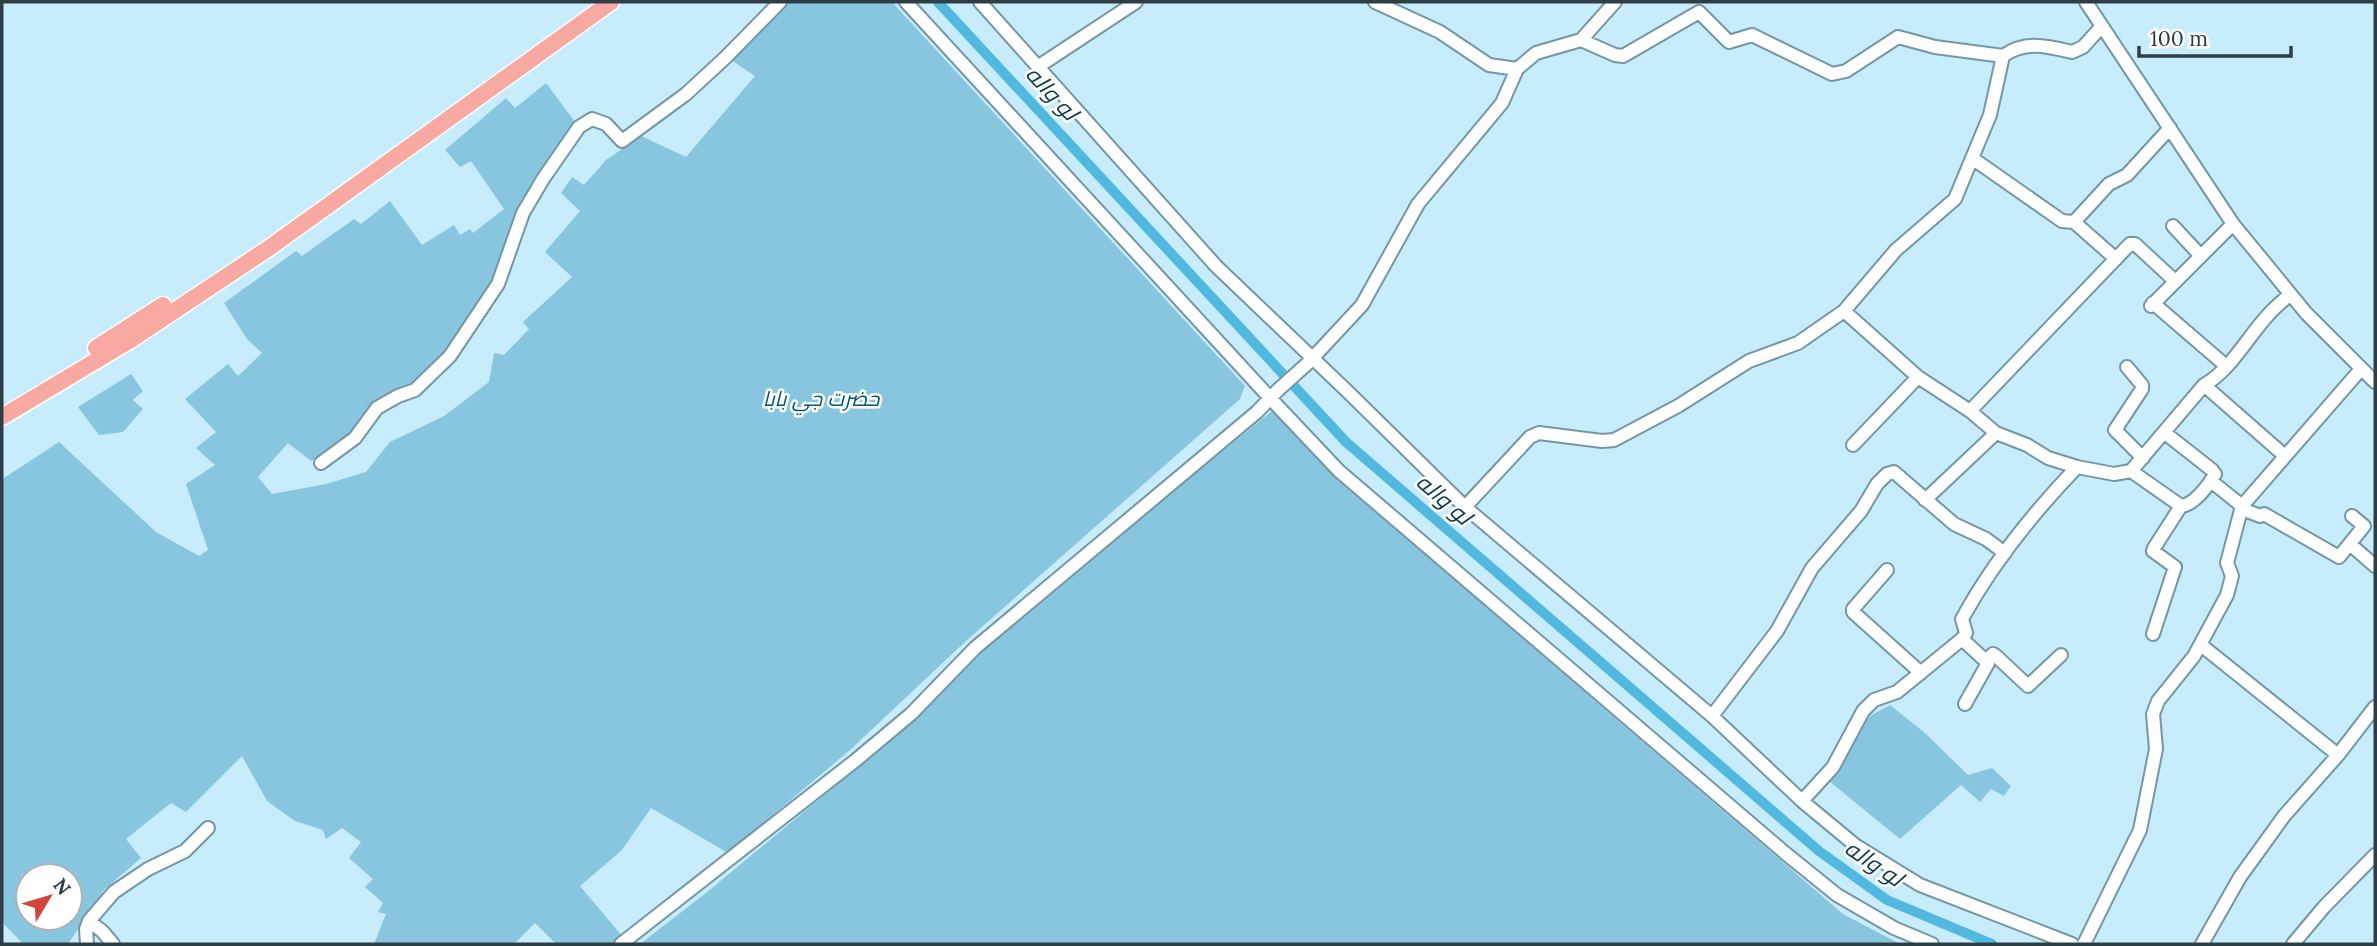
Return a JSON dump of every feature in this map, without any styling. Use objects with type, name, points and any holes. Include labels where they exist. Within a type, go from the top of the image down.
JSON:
[{"type":"main road","points":[[570,25],[594,2]]},
{"type":"main road","points":[[2,406],[130,333],[269,248],[570,25],[611,2]]},
{"type":"main road","points":[[2,417],[130,333]]},
{"type":"street","points":[[321,463],[355,438],[377,408],[415,390],[450,356],[498,284],[523,213],[579,127],[592,120],[606,124],[622,141],[686,94],[726,58],[780,2]]},
{"type":"street","points":[[906,2],[1274,394],[1339,471],[1837,895],[1894,928],[1932,944]]},
{"type":"street","points":[[980,2],[1216,266],[1310,361],[1465,508],[1712,716],[1802,800],[1855,845],[1920,885],[2072,944]]},
{"type":"street","points":[[1039,66],[1136,2]]},
{"type":"street","points":[[1375,2],[1440,32],[1489,65],[1517,69]]},
{"type":"street","points":[[621,944],[911,714],[975,648],[1257,412],[1310,361],[1362,305],[1418,204],[1502,103],[1517,69],[1536,52],[1581,40],[1615,2]]},
{"type":"street","points":[[2087,2],[2233,224],[2290,294],[2375,382]]},
{"type":"street","points":[[1581,40],[1623,56],[1699,12],[1729,42],[1752,35],[1832,74],[1846,71],[1898,37],[1935,47],[2003,56]]},
{"type":"street","points":[[1465,508],[1530,437],[1539,433],[1602,441],[1614,440],[1678,406],[1749,361],[1798,343],[1844,312],[1896,250],[1955,199],[1990,115],[2003,56],[2014,48],[2038,44],[2078,50],[2102,26]]},
{"type":"street","points":[[2074,222],[2109,184],[2127,175],[2170,128]]},
{"type":"street","points":[[1972,158],[2062,221],[2074,222],[2116,259]]},
{"type":"street","points":[[2225,365],[2152,304],[2233,224]]},
{"type":"street","points":[[2173,226],[2200,255]]},
{"type":"street","points":[[1970,411],[2130,244],[2135,244],[2175,281]]},
{"type":"street","points":[[1844,312],[1918,377],[1970,411],[1996,433],[2027,445],[2048,458],[2114,474],[2131,471],[2204,385],[2211,381],[2269,314],[2290,294]]},
{"type":"street","points":[[2127,367],[2142,385],[2142,389],[2115,429],[2143,458]]},
{"type":"street","points":[[2084,944],[2140,830],[2155,749],[2153,714],[2158,701],[2201,645],[2227,595],[2232,576],[2227,563],[2242,508],[2361,369]]},
{"type":"street","points":[[1853,444],[1918,377]]},
{"type":"street","points":[[2204,385],[2285,456]]},
{"type":"street","points":[[1925,499],[1996,433]]},
{"type":"street","points":[[2153,634],[2175,567],[2153,551],[2154,548],[2181,506],[2191,503],[2214,474],[2165,433]]},
{"type":"street","points":[[1802,800],[1833,767],[1863,711],[1874,700],[1897,692],[1962,639],[1966,633],[1962,620],[2005,553],[2053,492],[2077,467]]},
{"type":"street","points":[[1712,716],[1777,631],[1812,568],[1861,511],[1877,484],[1892,471],[1954,524],[1986,539],[2005,553]]},
{"type":"street","points":[[2131,471],[2181,506]]},
{"type":"street","points":[[2211,481],[2242,508],[2260,516],[2264,514],[2339,557],[2364,526],[2352,516]]},
{"type":"street","points":[[2351,545],[2375,566]]},
{"type":"street","points":[[1887,570],[1853,612],[1921,673]]},
{"type":"street","points":[[1962,639],[1987,660]]},
{"type":"street","points":[[2201,645],[2338,755]]},
{"type":"street","points":[[1965,704],[1987,667],[1987,660],[1993,654],[2028,687],[2061,655]]},
{"type":"street","points":[[2202,944],[2240,877],[2284,816],[2338,755],[2375,707]]},
{"type":"street","points":[[87,944],[86,929],[89,921],[114,892],[148,869],[185,850],[208,828]]},
{"type":"street","points":[[2293,944],[2324,907],[2375,855]]},
{"type":"street","points":[[89,921],[102,930],[113,944]]},
{"type":"green space","name":"حضرت جي بابا","points":[[788,2],[892,2],[1245,386],[1240,399],[966,641],[850,750],[728,853],[651,808],[622,850],[580,886],[623,937],[615,944],[556,944],[535,923],[514,944],[374,944],[386,914],[378,912],[383,903],[365,887],[373,879],[349,858],[361,842],[342,828],[326,839],[323,830],[295,821],[267,801],[242,756],[186,812],[171,803],[126,839],[141,858],[104,890],[84,920],[84,862],[14,862],[14,932],[76,932],[68,944],[23,944],[2,922],[4,478],[59,442],[156,532],[199,556],[208,550],[186,484],[215,465],[196,448],[216,432],[185,399],[228,364],[238,376],[262,353],[247,339],[224,303],[296,251],[302,256],[354,219],[361,224],[390,201],[422,245],[454,225],[460,235],[470,229],[473,233],[504,209],[471,161],[460,167],[445,150],[506,98],[515,108],[546,83],[575,122],[539,177],[493,283],[446,350],[424,374],[410,385],[376,403],[351,432],[311,461],[288,443],[258,477],[272,494],[326,484],[366,472],[390,442],[444,416],[489,382],[494,353],[504,355],[529,329],[523,322],[572,277],[545,252],[580,211],[561,193],[572,177],[584,185],[606,160],[641,136],[686,157],[755,76],[731,60]]},
{"type":"green space","points":[[131,374],[143,391],[133,400],[143,409],[123,432],[99,435],[78,407]]},
{"type":"green space","points":[[1272,411],[1337,479],[1843,914],[1900,944],[640,944],[706,893],[918,717],[981,653]]},
{"type":"green space","points":[[1890,705],[1925,733],[1968,775],[1992,768],[2011,786],[2004,796],[1991,789],[1980,802],[1961,785],[1900,839],[1829,781],[1870,716]]},
{"type":"waterway","name":"لو واله","points":[[938,2],[1346,442],[1819,851],[1887,900],[1992,944]]}]
